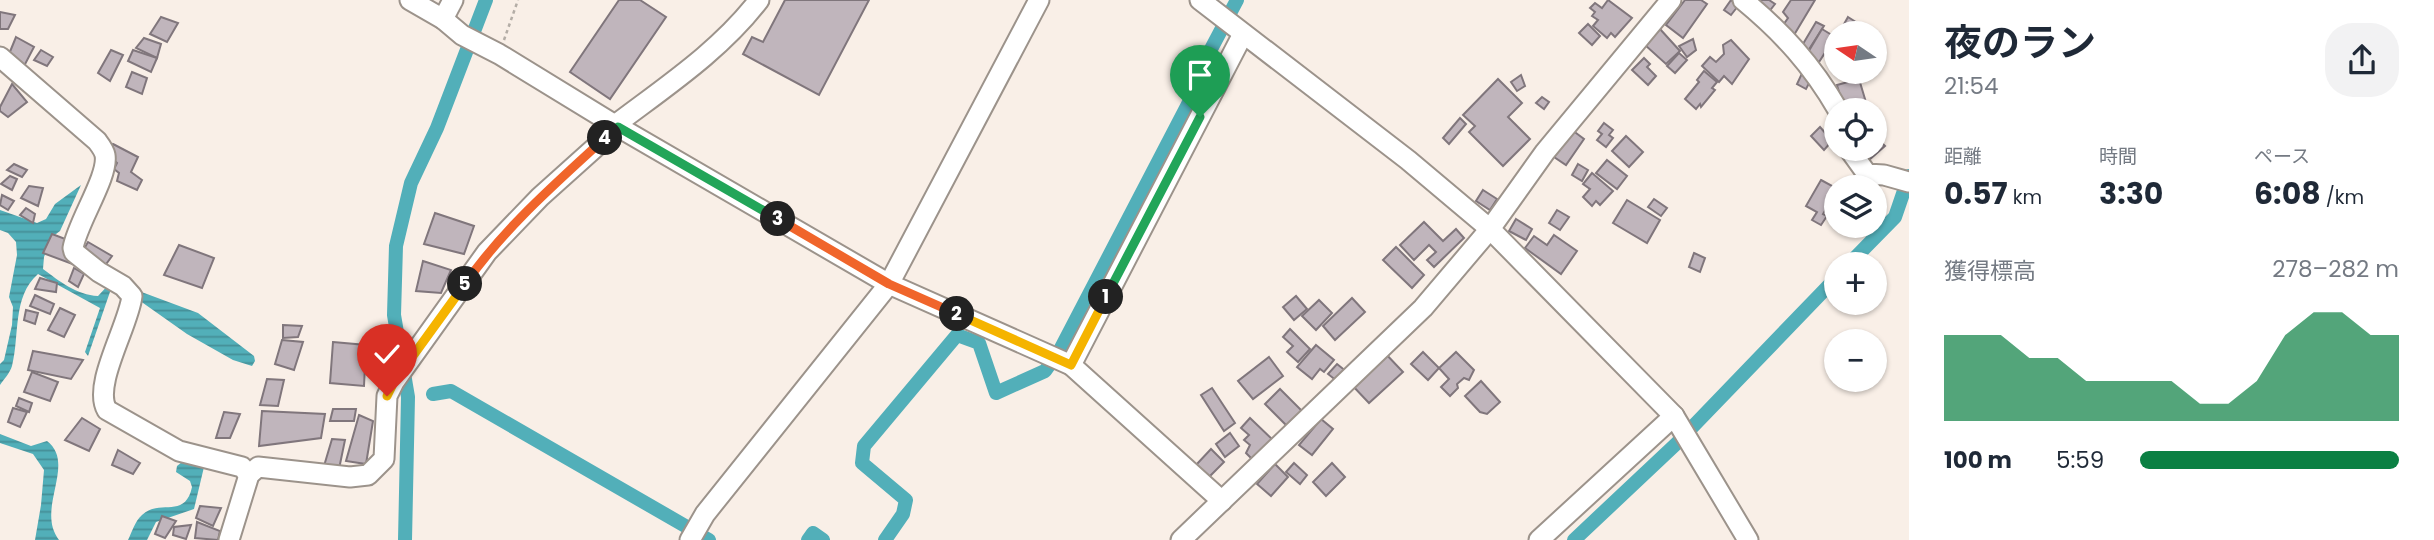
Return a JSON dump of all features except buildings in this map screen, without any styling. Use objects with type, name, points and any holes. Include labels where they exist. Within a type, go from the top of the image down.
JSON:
[{"type":"street","points":[[410,0],[443,19],[462,35],[889,284],[1071,365],[1222,501]]},
{"type":"street","points":[[443,19],[453,0]]},
{"type":"street","points":[[229,540],[249,475],[258,467],[350,477],[368,475],[384,459],[387,396],[394,382],[487,252],[540,197],[616,126],[706,55],[759,0]]},
{"type":"street","points":[[690,540],[705,514],[889,284],[1039,0]]},
{"type":"street","points":[[1181,540],[1423,308],[1490,229],[1545,152],[1671,0]]},
{"type":"street","points":[[1742,0],[1782,35],[1815,72],[1831,98]]},
{"type":"street","points":[[1203,2],[1408,160],[1490,229],[1676,420],[1748,540]]},
{"type":"street","points":[[1071,365],[1239,31]]},
{"type":"street","points":[[0,57],[97,141],[106,157],[73,248],[74,252],[123,286],[132,296],[106,381],[103,397],[107,410],[179,451],[242,467],[249,475]]},
{"type":"street","points":[[1858,161],[1867,174],[1884,175],[1909,182]]},
{"type":"street","points":[[1539,540],[1676,420]]},
{"type":"path","points":[[492,51],[518,0]]},
{"type":"water","points":[[81,185],[60,231],[52,237],[44,257],[43,269],[69,287],[90,295],[98,296],[112,281],[198,313],[254,356],[252,366],[233,360],[187,334],[126,291],[111,289],[88,356],[85,352],[100,308],[38,274],[30,283],[20,305],[12,366],[0,385],[0,364],[4,360],[12,325],[13,307],[9,297],[17,255],[16,242],[8,233],[0,230],[0,210],[37,223],[46,219],[55,204]]},
{"type":"water","points":[[0,434],[31,446],[47,441],[55,451],[58,474],[51,515],[59,540],[35,540],[44,470],[33,454],[0,443]]},
{"type":"water","points":[[182,462],[204,467],[194,509],[156,522],[147,540],[128,540],[136,523],[149,510],[178,506],[189,497],[192,487],[190,481],[176,472],[177,466]]},
{"type":"waterway","points":[[405,540],[408,397],[394,315],[396,246],[411,183],[437,128],[486,0]]},
{"type":"waterway","points":[[1060,350],[1197,87],[1201,68],[1237,0]]},
{"type":"waterway","points":[[1861,252],[1895,217],[1909,176]]},
{"type":"waterway","points":[[1574,540],[1676,444],[1824,290]]},
{"type":"waterway","points":[[885,540],[903,514],[906,500],[862,463],[864,446],[957,335],[979,343],[996,393],[1045,371],[1050,364]]},
{"type":"waterway","points":[[433,394],[451,391],[687,527]]},
{"type":"waterway","points":[[808,540],[813,533],[823,540]]},
{"type":"waterway","points":[[702,536],[709,540]]},
{"type":"route","points":[[387,396],[394,382],[487,252],[540,197],[618,127],[889,284],[1071,365],[1200,117]]}]
